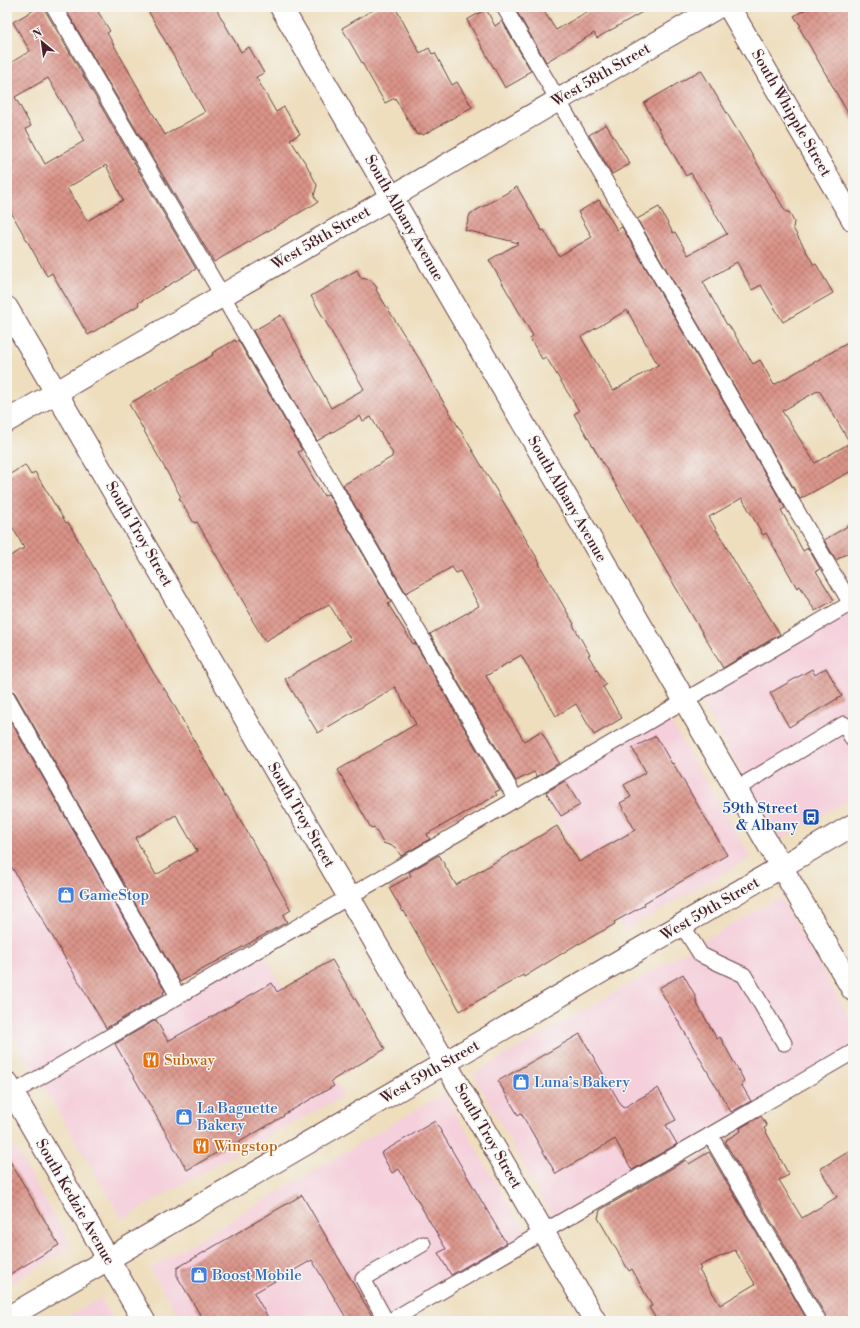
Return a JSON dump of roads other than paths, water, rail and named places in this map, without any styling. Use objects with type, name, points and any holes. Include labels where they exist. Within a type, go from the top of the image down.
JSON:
[{"type":"street","name":"South Albany Avenue","points":[[281,7],[853,990]]},
{"type":"street","name":"West 58th Street","points":[[7,421],[718,7]]},
{"type":"street","name":"South Whipple Street","points":[[729,7],[853,220]]},
{"type":"street","name":"South Troy Street","points":[[7,308],[595,1321]]},
{"type":"street","name":"West 59th Street","points":[[7,1318],[853,825]]},
{"type":"street","name":"South Kedzie Avenue","points":[[10,1088],[144,1321]]},
{"type":"lane","points":[[54,7],[516,799]]},
{"type":"lane","points":[[10,1088],[178,996],[852,603],[504,7]]},
{"type":"lane","points":[[7,697],[178,996]]},
{"type":"lane","points":[[736,789],[844,724],[853,740]]},
{"type":"lane","points":[[682,925],[701,955],[744,975],[784,1043]]},
{"type":"lane","points":[[390,1321],[853,1052]]},
{"type":"lane","points":[[710,1135],[818,1321]]},
{"type":"lane","points":[[386,1321],[363,1279],[423,1244]]},
{"type":"place","name":"59th Street & Albany","points":[[811,817]]},
{"type":"place","name":"GameStop","points":[[66,895]]},
{"type":"place","name":"Subway","points":[[151,1060]]},
{"type":"place","name":"Luna’s Bakery","points":[[521,1082]]},
{"type":"place","name":"La Baguette Bakery","points":[[184,1117]]},
{"type":"place","name":"Wingstop","points":[[201,1146]]},
{"type":"place","name":"Boost Mobile","points":[[199,1275]]}]
